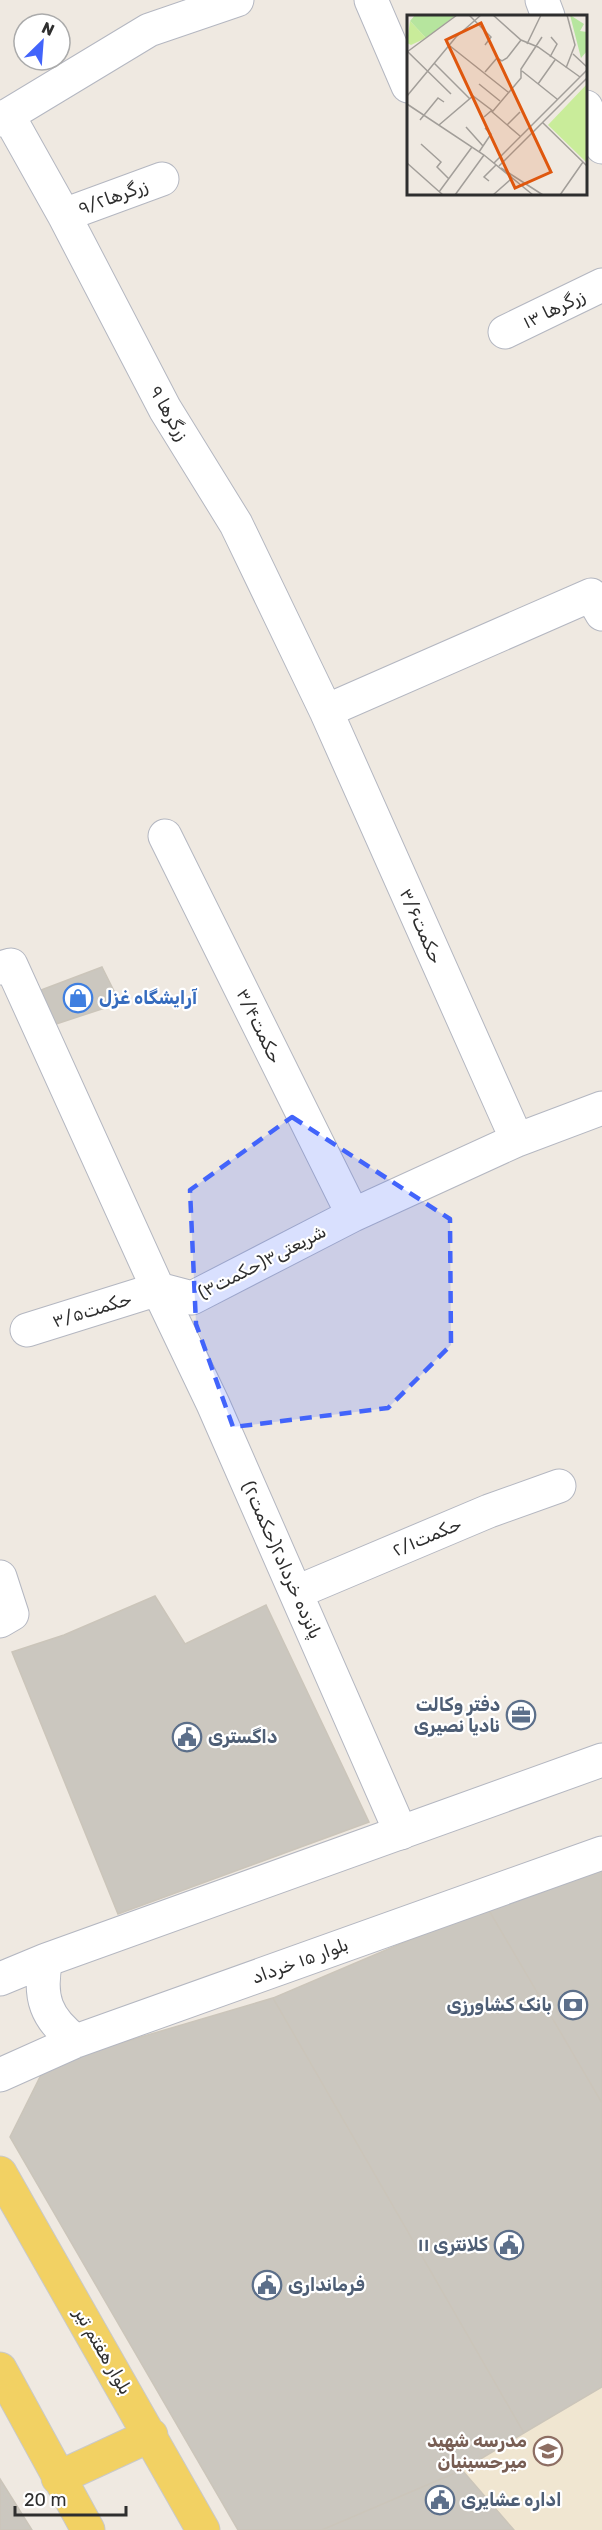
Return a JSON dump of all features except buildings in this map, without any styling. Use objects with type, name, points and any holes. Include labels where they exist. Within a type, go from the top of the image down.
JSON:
[{"type":"main road","name":"بلوار هفتم تیر","points":[[0,2173],[203,2530]]},
{"type":"main road","points":[[0,2369],[88,2530]]},
{"type":"main road","points":[[58,2478],[151,2435]]},
{"type":"street","points":[[4,118],[149,30],[237,0]]},
{"type":"street","points":[[371,0],[407,84]]},
{"type":"street","points":[[542,0],[548,15]]},
{"type":"street","points":[[587,112],[602,147]]},
{"type":"street","name":"زرگرها ۹","points":[[4,118],[64,215],[165,409],[236,524],[326,711]]},
{"type":"street","name":"زرگرها۹/۲","points":[[64,215],[162,179]]},
{"type":"street","name":"زرگرها ۱۳","points":[[506,332],[602,285]]},
{"type":"street","points":[[326,711],[596,605]]},
{"type":"street","name":"حکمت۳/۶","points":[[326,711],[517,1140]]},
{"type":"street","name":"حکمت۳/۴","points":[[165,836],[353,1215]]},
{"type":"street","points":[[0,968],[11,965],[158,1289]]},
{"type":"street","name":"شریعتی۳(حکمت۳)","points":[[158,1289],[192,1298],[353,1215],[517,1140],[602,1108]]},
{"type":"street","name":"حکمت۳/۵","points":[[27,1330],[158,1289]]},
{"type":"street","name":"پانزده خرداد۲(حکمت۲)","points":[[158,1289],[213,1404],[297,1592],[401,1833]]},
{"type":"street","name":"حکمت۲/۱","points":[[297,1592],[489,1511],[559,1486]]},
{"type":"street","points":[[0,1577],[12,1614],[0,1621]]},
{"type":"street","points":[[0,1979],[46,1960],[602,1760]]},
{"type":"street","name":"بلوار ۱۵ خرداد","points":[[0,2075],[76,2041],[602,1853]]},
{"type":"street","points":[[46,1960],[42,1978],[43,1997],[50,2014],[61,2030],[76,2041]]},
{"type":"highlighted area","points":[[292,1117],[450,1219],[451,1345],[388,1408],[233,1427],[196,1324],[190,1190]]},
{"type":"shaded area","name":"مدرسه شهید میرحسینیان","points":[[602,2387],[602,2530],[514,2530],[462,2470]]},
{"type":"place","name":"آرایشگاه غزل","points":[[78,998]]},
{"type":"place","name":"دفتر وکالت نادیا نصیری","points":[[521,1715]]},
{"type":"place","name":"داگستری","points":[[187,1737]]},
{"type":"place","name":"بانک کشاورزی","points":[[573,2005]]},
{"type":"place","name":"کلانتری ۱۱","points":[[509,2245]]},
{"type":"place","name":"فرمانداری","points":[[267,2285]]},
{"type":"place","name":"مدرسه شهید میرحسینیان","points":[[548,2451]]},
{"type":"place","name":"اداره عشایری","points":[[440,2500]]}]
